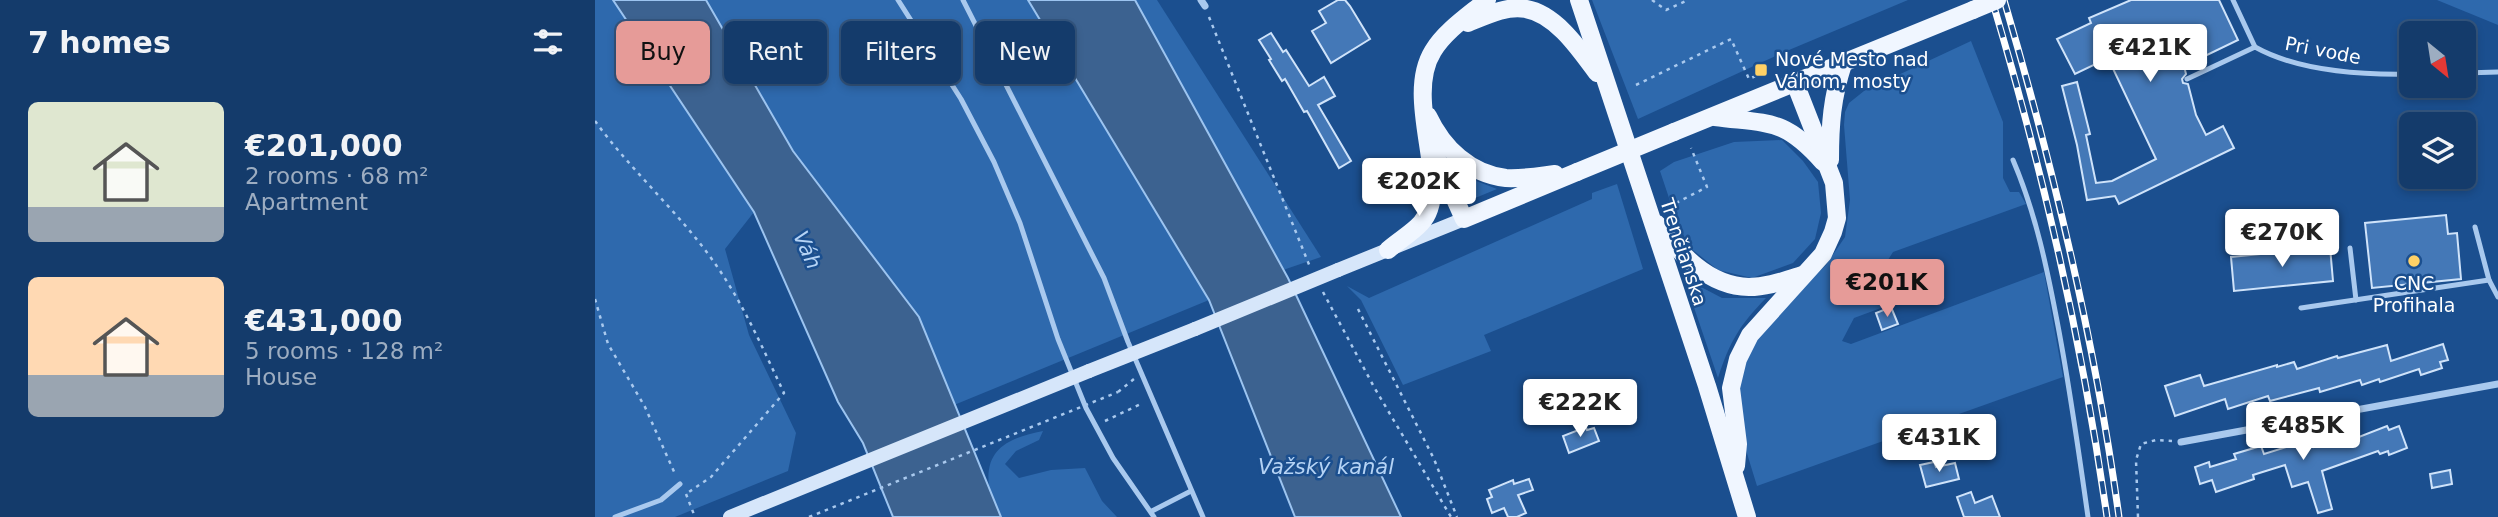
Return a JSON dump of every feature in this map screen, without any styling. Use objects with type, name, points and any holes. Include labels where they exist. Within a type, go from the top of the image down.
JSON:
[{"type":"main road","points":[[1388,250],[1422,222],[1430,204],[1433,189],[1422,103],[1431,53],[1452,29],[1487,0]]},
{"type":"main road","name":"Trenčianska","points":[[1579,0],[1747,517]]},
{"type":"main road","points":[[730,517],[1997,0]]},
{"type":"main road","points":[[1452,29],[1491,13],[1526,9],[1562,30],[1608,88]]},
{"type":"main road","points":[[1830,170],[1830,118],[1833,96],[1843,64]]},
{"type":"main road","points":[[1734,472],[1738,444],[1731,388],[1734,372],[1750,335],[1823,254],[1837,218],[1837,195],[1830,170],[1795,83]]},
{"type":"main road","points":[[1422,103],[1434,129],[1446,145],[1464,162],[1478,170],[1516,178],[1577,172]]},
{"type":"main road","points":[[1712,116],[1774,124],[1788,130],[1807,145],[1830,170]]},
{"type":"main road","points":[[1426,135],[1464,219]]},
{"type":"main road","points":[[1650,215],[1681,254],[1717,280],[1750,287],[1803,275]]},
{"type":"street","points":[[2181,442],[2498,384]]},
{"type":"lane","points":[[898,0],[961,99],[994,162],[1020,223],[1058,339],[1113,458],[1153,514],[1191,491]]},
{"type":"lane","points":[[963,0],[1104,278],[1203,517]]},
{"type":"lane","points":[[2187,79],[2255,47],[2232,0]]},
{"type":"lane","name":"Pri vode","points":[[2255,47],[2271,56],[2356,74],[2399,74]]},
{"type":"lane","points":[[2476,73],[2498,72]]},
{"type":"lane","points":[[2013,160],[2030,199],[2048,274],[2072,402],[2088,517]]},
{"type":"lane","points":[[2475,227],[2490,280],[2498,297]]},
{"type":"lane","points":[[2350,248],[2356,300]]},
{"type":"lane","points":[[2301,308],[2490,280]]},
{"type":"lane","points":[[615,517],[661,500],[680,484]]},
{"type":"path","points":[[1652,0],[1666,10],[1688,0]]},
{"type":"path","points":[[1636,85],[1731,39],[1749,79],[1762,73],[1761,70]]},
{"type":"path","points":[[595,121],[715,264],[750,318],[784,393],[711,477],[686,494],[695,517]]},
{"type":"path","points":[[1676,203],[1707,187],[1691,148]]},
{"type":"path","points":[[595,299],[608,344],[645,407],[680,484]]},
{"type":"path","points":[[1359,309],[1434,459],[1457,517]]},
{"type":"path","points":[[809,517],[1118,392],[1141,372]]},
{"type":"path","points":[[1096,426],[1152,398]]},
{"type":"path","points":[[2138,517],[2136,460],[2141,444],[2157,440],[2181,442]]},
{"type":"shaded area","points":[[595,0],[613,0],[628,21],[616,21],[616,84],[669,84],[754,212],[725,249],[749,335],[796,433],[788,471],[675,517],[595,517]]},
{"type":"shaded area","points":[[706,0],[1028,0],[1041,21],[975,21],[975,84],[1075,84],[1075,78],[1209,300],[954,405],[919,317],[793,151],[754,84],[827,84],[827,21],[724,21],[724,31]]},
{"type":"shaded area","points":[[1135,0],[1157,0],[1321,257],[1283,270]]},
{"type":"shaded area","points":[[1592,0],[1908,0],[1789,50],[1638,119]]},
{"type":"shaded area","points":[[2437,0],[2498,0],[2498,25]]},
{"type":"shaded area","points":[[1971,41],[2003,122],[2003,178],[2010,192],[2019,192],[2026,204],[1893,252],[1876,279],[1889,305],[1854,318],[1842,341],[1851,344],[2044,272],[2063,377],[1757,486],[1736,403],[1745,352],[1788,301],[1826,265],[1845,237],[1850,200],[1844,125],[1849,103],[1864,91]]},
{"type":"shaded area","points":[[1782,140],[1803,161],[1818,182],[1821,213],[1815,239],[1793,263],[1752,278],[1718,270],[1689,247],[1660,171],[1674,162],[1734,142]]},
{"type":"shaded area","points":[[1453,168],[1466,177],[1497,189],[1468,201]]},
{"type":"shaded area","points":[[1617,184],[1643,269],[1484,335],[1491,351],[1403,385],[1361,300],[1347,286],[1369,298],[1592,199],[1592,193]]},
{"type":"shaded area","points":[[1684,278],[1722,298],[1766,298],[1736,335],[1718,378]]},
{"type":"shaded area","points":[[1043,431],[1039,440],[1016,451],[1005,464],[1019,478],[1051,470],[1085,468],[1102,501],[1117,517],[1001,517],[990,490],[991,462],[996,453],[1011,441]]},
{"type":"water","name":"Váh","points":[[613,0],[706,0],[724,31],[724,84],[754,84],[793,151],[919,317],[1001,517],[893,517],[863,443],[838,402],[754,212],[669,84],[710,84],[710,21],[627,21]]},
{"type":"water","name":"Važský kanál","points":[[1028,0],[1135,0],[1288,278],[1401,517],[1295,517],[1209,300],[1075,78],[1075,21],[1041,21]]},
{"type":"building","points":[[1338,0],[1345,0],[1350,6],[1370,39],[1331,63],[1312,31],[1326,23],[1319,11]]},
{"type":"building","points":[[2131,0],[2219,0],[2238,40],[2184,66],[2186,74],[2182,79],[2183,83],[2188,84],[2196,115],[2206,135],[2223,126],[2234,148],[2119,204],[2115,196],[2087,200],[2062,86],[2077,82],[2090,134],[2086,135],[2096,183],[2112,181],[2156,159],[2108,58],[2075,74],[2057,39],[2091,23],[2089,18]]},
{"type":"building","points":[[1271,33],[1283,52],[1286,50],[1309,86],[1324,77],[1335,96],[1318,105],[1351,161],[1339,168],[1307,111],[1304,112],[1285,79],[1282,81],[1269,60],[1271,59],[1259,40]]},
{"type":"building","name":"CNC Profihala","points":[[2446,215],[2448,234],[2457,233],[2461,279],[2372,288],[2365,223]]},
{"type":"building","points":[[2330,247],[2333,281],[2234,291],[2231,257]]},
{"type":"building","points":[[1891,307],[1898,324],[1882,330],[1876,313]]},
{"type":"building","points":[[2443,344],[2448,360],[2440,362],[2442,368],[2421,375],[2419,369],[2380,382],[2379,379],[2362,385],[2360,380],[2320,392],[2319,388],[2270,401],[2268,396],[2228,409],[2225,399],[2175,416],[2165,386],[2200,375],[2204,386],[2294,362],[2297,369],[2337,356],[2338,358],[2387,345],[2391,361]]},
{"type":"building","points":[[2387,426],[2389,430],[2399,426],[2407,448],[2389,455],[2388,451],[2380,454],[2378,451],[2322,471],[2332,509],[2318,513],[2308,482],[2292,487],[2285,465],[2253,475],[2254,479],[2216,492],[2212,480],[2200,484],[2195,467],[2209,462],[2210,467],[2236,459],[2234,454],[2261,446],[2264,454],[2312,439],[2314,447],[2357,432],[2359,437]]},
{"type":"building","points":[[1586,427],[1587,430],[1594,428],[1599,441],[1569,453],[1563,436]]},
{"type":"building","points":[[1934,462],[1936,467],[1955,463],[1959,479],[1926,487],[1920,465]]},
{"type":"building","points":[[2450,470],[2452,484],[2432,488],[2430,474]]},
{"type":"building","points":[[1529,479],[1533,490],[1518,495],[1526,513],[1508,517],[1504,508],[1492,513],[1487,499],[1492,497],[1489,490],[1513,480],[1514,484]]},
{"type":"building","points":[[1971,492],[1975,503],[1992,496],[2000,517],[1964,517],[1957,497]]},
{"type":"railway","points":[[1992,0],[2028,128],[2059,256],[2086,386],[2107,517]]},
{"type":"railway","points":[[2004,0],[2040,128],[2071,256],[2098,386],[2119,517]]},
{"type":"place","name":"Nové Mesto nad Váhom, mosty","points":[[1761,70]]},
{"type":"place","name":"CNC Profihala","points":[[2414,261]]}]
